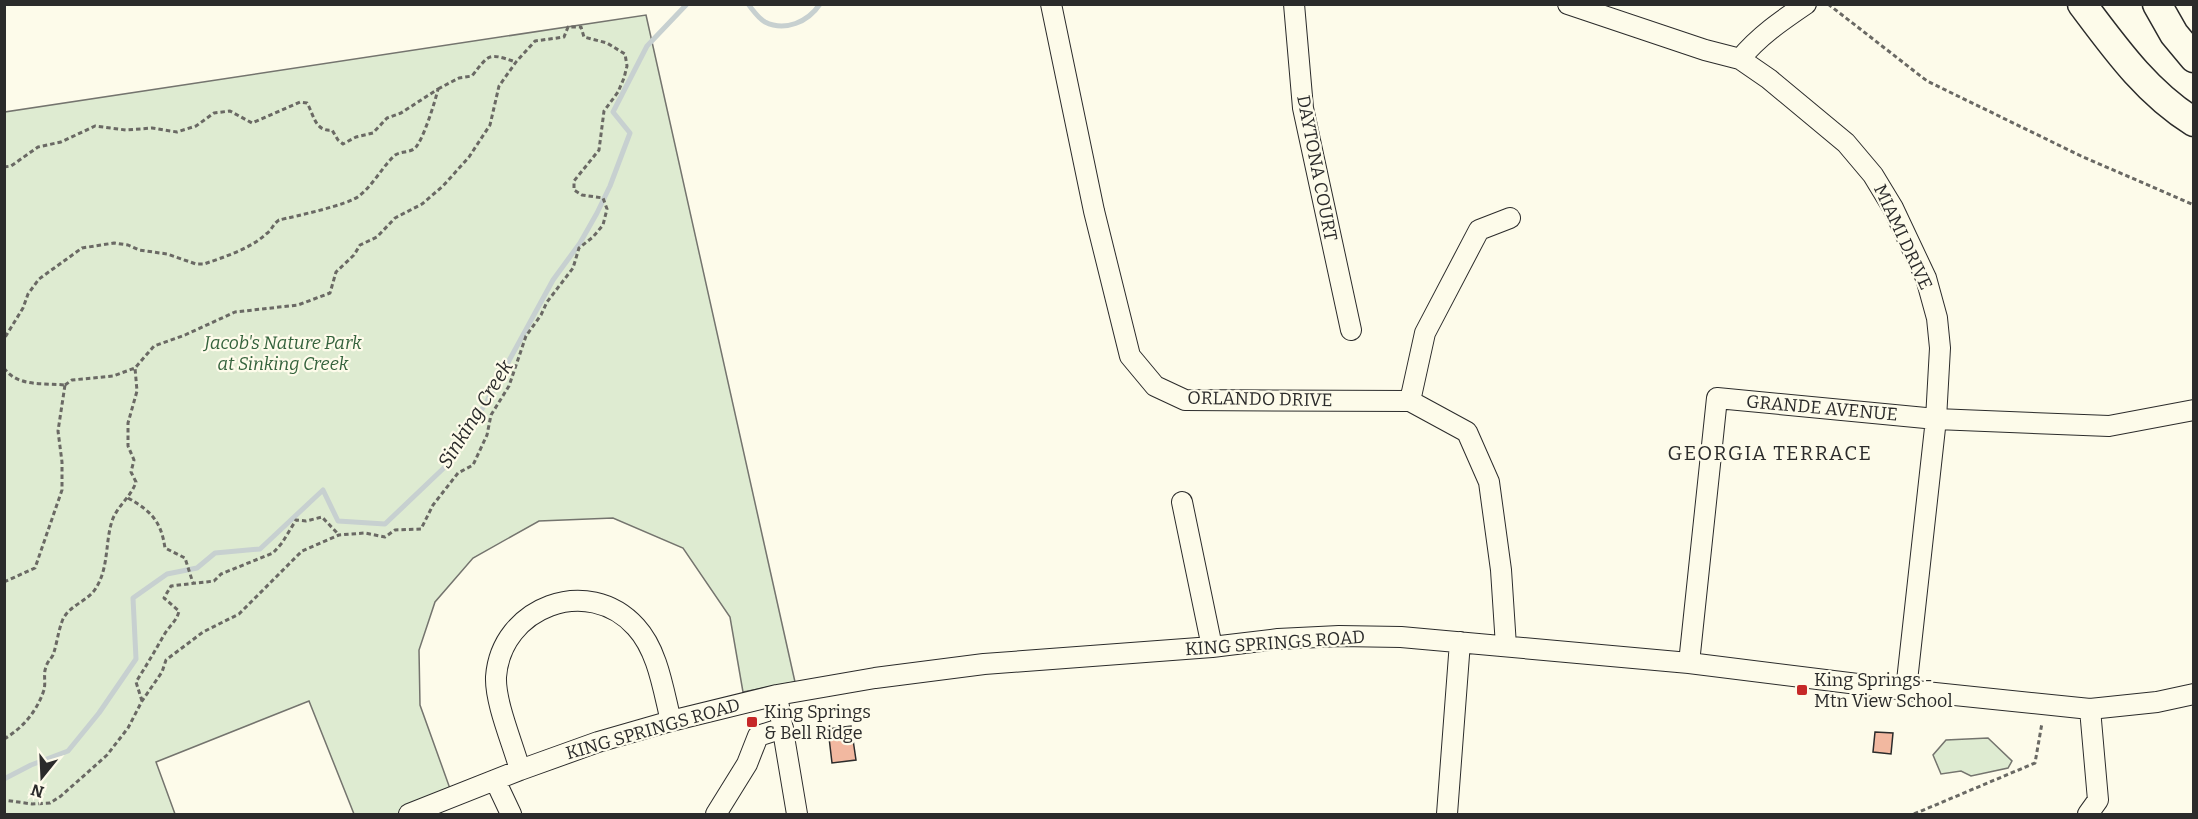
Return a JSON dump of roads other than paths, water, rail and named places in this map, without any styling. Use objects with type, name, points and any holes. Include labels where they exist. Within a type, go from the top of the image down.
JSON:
[{"type":"highway","points":[[2082,4],[2144,82],[2193,122]]},
{"type":"highway","points":[[2157,4],[2174,33],[2193,58]]},
{"type":"street","name":"ORLANDO DRIVE","points":[[1052,4],[1094,211],[1130,356],[1155,386],[1185,400],[1410,401],[1467,432],[1490,482],[1501,570],[1506,646]]},
{"type":"street","name":"DAYTONA COURT","points":[[1294,4],[1303,108],[1351,330]]},
{"type":"street","name":"MIAMI DRIVE","points":[[1569,4],[1705,50],[1740,59],[1769,79],[1846,143],[1874,175],[1893,208],[1926,278],[1936,318],[1940,348],[1936,419],[1906,690]]},
{"type":"street","points":[[1740,59],[1753,42],[1771,27],[1806,4]]},
{"type":"street","points":[[1410,401],[1425,333],[1479,230],[1510,218]]},
{"type":"street","name":"GRANDE AVENUE","points":[[1689,663],[1716,398],[1936,419],[2109,426],[2193,410]]},
{"type":"street","points":[[1182,502],[1212,647]]},
{"type":"street","points":[[520,770],[498,695],[496,679],[498,660],[505,645],[526,618],[560,602],[581,601],[602,604],[620,613],[636,627],[649,646],[671,721]]},
{"type":"street","name":"KING SPRINGS ROAD","points":[[409,814],[598,742],[777,695],[875,678],[984,664],[1212,647],[1278,639],[1339,636],[1401,637],[1460,642],[1689,663],[1906,690],[2090,709],[2157,702],[2193,694]]},
{"type":"street","points":[[1447,814],[1460,642]]},
{"type":"street","points":[[777,695],[797,814]]},
{"type":"street","points":[[2088,814],[2098,800],[2090,709]]},
{"type":"street","points":[[716,814],[747,764],[758,736],[783,728]]},
{"type":"street","points":[[495,780],[511,814]]},
{"type":"waterway","name":"Sinking Creek","points":[[4,779],[31,765],[68,751],[99,713],[136,659],[133,598],[167,574],[197,568],[215,553],[260,549],[323,490],[338,521],[385,524],[448,464],[487,401],[553,280],[580,243],[597,213],[630,133],[613,112],[647,46],[687,4]]},
{"type":"waterway","name":"Sinking Creek","points":[[748,4],[762,20],[780,26],[796,24],[809,16],[820,4]]},
{"type":"place","name":"King Springs - Mtn View School","points":[[1802,690]]},
{"type":"place","name":"King Springs & Bell Ridge","points":[[752,722]]},
{"type":"district","name":"GEORGIA TERRACE","points":[[1770,453]]},
{"type":"park label","name":"Jacob's Nature Park at Sinking Creek","points":[[283,353]]}]
